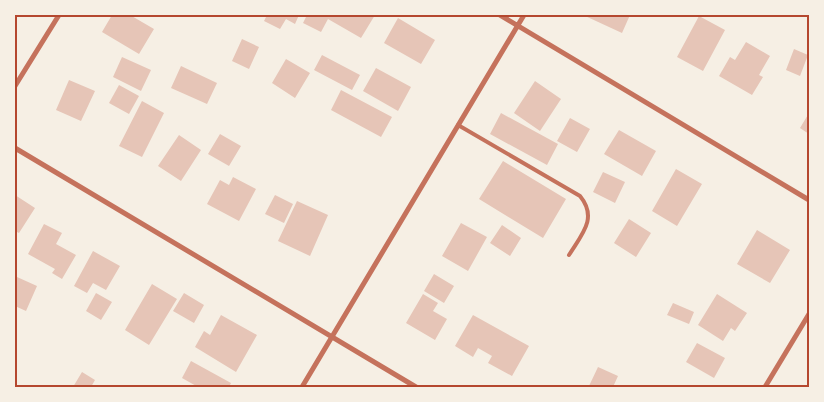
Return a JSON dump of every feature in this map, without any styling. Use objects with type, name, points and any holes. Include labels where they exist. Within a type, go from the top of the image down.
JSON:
[{"type":"street","points":[[15,86],[59,15]]},
{"type":"street","points":[[500,15],[809,200]]},
{"type":"street","points":[[302,387],[524,15]]},
{"type":"street","points":[[15,148],[416,387]]},
{"type":"street","points":[[765,387],[809,314]]},
{"type":"lane","points":[[458,125],[580,196],[588,205],[589,218],[569,256]]},
{"type":"building","points":[[112,15],[130,15],[154,29],[139,54],[102,32]]},
{"type":"building","points":[[267,15],[299,15],[295,24],[286,19],[280,29],[264,21]]},
{"type":"building","points":[[307,15],[375,15],[361,38],[328,19],[321,32],[303,23]]},
{"type":"building","points":[[583,15],[630,15],[622,33]]},
{"type":"building","points":[[699,16],[725,30],[703,71],[677,57]]},
{"type":"building","points":[[398,18],[435,40],[421,64],[384,43]]},
{"type":"building","points":[[242,39],[259,47],[249,69],[232,61]]},
{"type":"building","points":[[746,42],[770,56],[759,75],[763,77],[752,95],[719,76],[730,57],[735,60]]},
{"type":"building","points":[[794,49],[808,55],[800,76],[786,70]]},
{"type":"building","points":[[322,55],[360,75],[352,90],[314,70]]},
{"type":"building","points":[[122,57],[151,70],[141,91],[113,77]]},
{"type":"building","points":[[286,59],[310,73],[295,98],[272,83]]},
{"type":"building","points":[[181,66],[217,83],[207,104],[171,88]]},
{"type":"building","points":[[376,68],[411,87],[398,111],[363,91]]},
{"type":"building","points":[[69,80],[95,91],[81,121],[56,110]]},
{"type":"building","points":[[535,81],[561,99],[540,131],[514,113]]},
{"type":"building","points":[[119,85],[139,96],[129,114],[109,103]]},
{"type":"building","points":[[341,90],[392,117],[381,137],[331,110]]},
{"type":"building","points":[[142,101],[164,113],[142,157],[119,146]]},
{"type":"building","points":[[501,113],[558,144],[547,165],[490,134]]},
{"type":"building","points":[[809,113],[809,134],[800,128]]},
{"type":"building","points":[[570,118],[590,129],[577,152],[557,141]]},
{"type":"building","points":[[619,130],[656,151],[642,176],[604,154]]},
{"type":"building","points":[[220,134],[241,146],[229,166],[208,154]]},
{"type":"building","points":[[179,135],[201,150],[181,181],[158,166]]},
{"type":"building","points":[[503,161],[566,199],[543,238],[479,199]]},
{"type":"building","points":[[676,169],[702,184],[677,226],[652,211]]},
{"type":"building","points":[[603,172],[625,182],[615,203],[593,192]]},
{"type":"building","points":[[233,177],[256,189],[239,221],[207,204],[220,180],[229,185]]},
{"type":"building","points":[[15,195],[35,208],[19,233],[15,231]]},
{"type":"building","points":[[275,195],[293,204],[284,223],[265,214]]},
{"type":"building","points":[[297,201],[328,215],[310,256],[278,241]]},
{"type":"building","points":[[629,219],[651,233],[636,257],[614,243]]},
{"type":"building","points":[[461,223],[487,237],[468,271],[442,256]]},
{"type":"building","points":[[44,224],[62,233],[56,244],[76,255],[62,279],[52,273],[55,269],[28,254]]},
{"type":"building","points":[[502,225],[521,238],[510,256],[490,243]]},
{"type":"building","points":[[757,230],[790,250],[770,283],[737,264]]},
{"type":"building","points":[[93,251],[120,266],[106,290],[93,283],[87,293],[74,286]]},
{"type":"building","points":[[434,274],[454,286],[444,303],[424,291]]},
{"type":"building","points":[[17,277],[37,286],[26,311],[15,306],[15,283]]},
{"type":"building","points":[[152,284],[177,299],[149,345],[125,330]]},
{"type":"building","points":[[96,293],[112,302],[101,320],[86,311]]},
{"type":"building","points":[[184,293],[204,305],[194,323],[173,311]]},
{"type":"building","points":[[423,294],[438,303],[433,311],[447,319],[435,340],[406,323]]},
{"type":"building","points":[[717,294],[747,313],[735,331],[731,328],[723,341],[698,325]]},
{"type":"building","points":[[673,303],[694,312],[689,324],[667,315]]},
{"type":"building","points":[[221,315],[257,335],[236,372],[195,347],[204,331],[210,335]]},
{"type":"building","points":[[473,315],[529,346],[512,376],[488,363],[492,356],[478,348],[473,357],[455,346]]},
{"type":"building","points":[[697,343],[725,358],[714,378],[686,362]]},
{"type":"building","points":[[191,361],[231,383],[229,387],[198,387],[182,378]]},
{"type":"building","points":[[598,367],[618,376],[613,387],[589,386]]},
{"type":"building","points":[[82,372],[95,380],[91,387],[73,387]]}]
